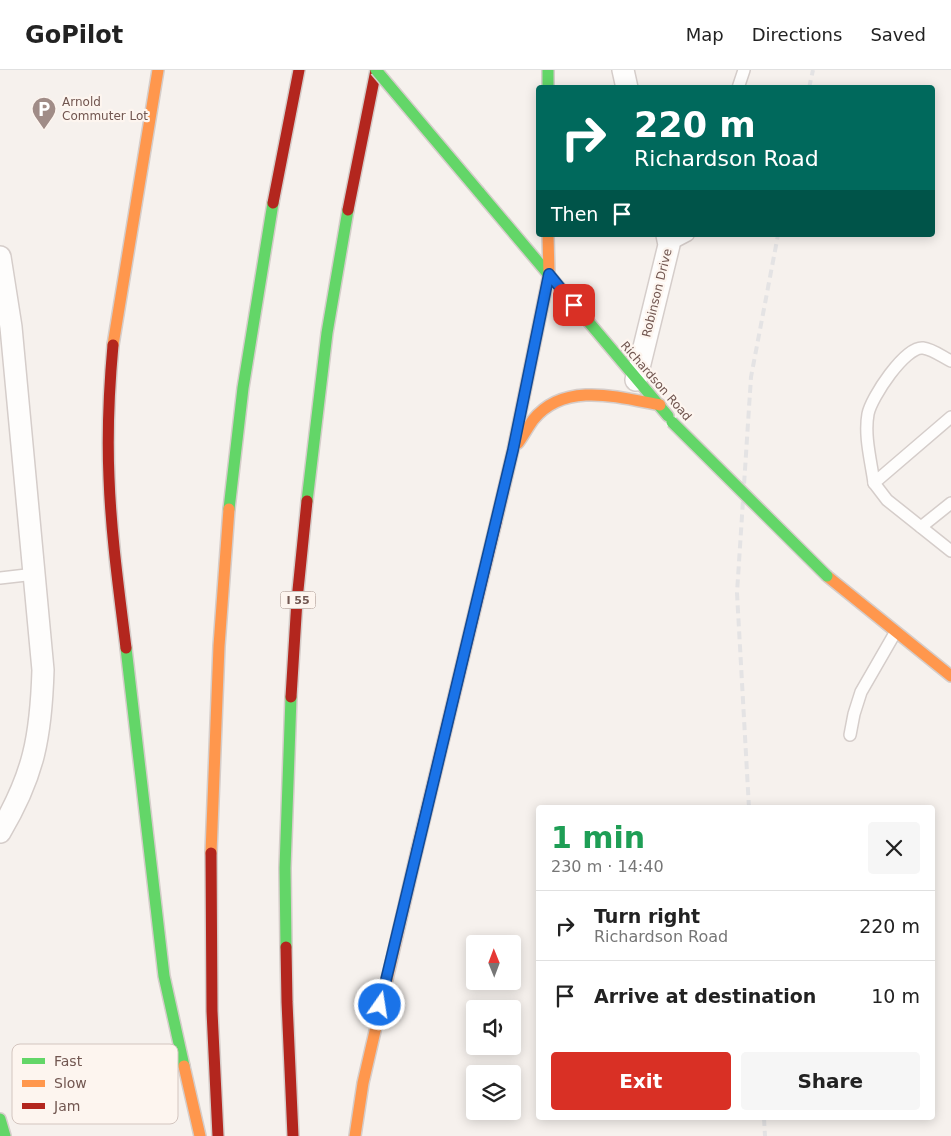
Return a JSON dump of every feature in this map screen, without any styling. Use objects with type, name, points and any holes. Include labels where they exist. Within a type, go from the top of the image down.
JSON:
[{"type":"main road","points":[[158,70],[114,333],[110,381],[109,478],[113,536],[164,976],[200,1136]]},
{"type":"main road","points":[[218,1136],[212,998],[210,877],[220,630],[229,513],[243,391],[261,269],[298,70]]},
{"type":"main road","name":"Richardson Road","points":[[376,70],[636,380],[660,405],[672,422],[827,576],[895,633],[951,676]]},
{"type":"main road","name":"I 55","points":[[293,1136],[287,977],[286,856],[289,733],[297,610],[308,489],[323,366],[344,236],[376,70]]},
{"type":"main road","points":[[548,70],[548,85]]},
{"type":"main road","points":[[355,1136],[363,1083],[380,1005],[513,450],[549,274],[548,237]]},
{"type":"main road","points":[[513,450],[534,419],[551,405],[573,396],[601,394],[660,405]]},
{"type":"main road","points":[[0,1119],[5,1136]]},
{"type":"street","points":[[623,70],[626,85]]},
{"type":"street","name":"Robinson Drive","points":[[636,380],[674,238]]},
{"type":"street","points":[[0,257],[11,327],[43,670],[39,734],[28,777],[15,808],[0,832]]},
{"type":"lane","points":[[739,85],[744,70]]},
{"type":"lane","points":[[951,361],[924,348],[916,349],[899,363],[877,394],[868,412],[867,433],[874,483],[887,500],[951,551]]},
{"type":"lane","points":[[874,483],[951,417]]},
{"type":"lane","points":[[921,527],[951,503]]},
{"type":"lane","points":[[0,578],[35,574]]},
{"type":"lane","points":[[850,735],[861,692],[895,633]]},
{"type":"railway","points":[[810,85],[813,70]]},
{"type":"railway","points":[[749,805],[737,593],[751,377],[778,237]]},
{"type":"railway","points":[[764,1120],[765,1136]]},
{"type":"traffic: fast","points":[[376,70],[479,192]]},
{"type":"traffic: fast","points":[[548,70],[548,85]]},
{"type":"traffic: fast","points":[[479,192],[668,416]]},
{"type":"traffic: fast","points":[[229,509],[243,388],[273,203]]},
{"type":"traffic: fast","points":[[307,501],[327,333],[348,210]]},
{"type":"traffic: fast","points":[[672,422],[827,576]]},
{"type":"traffic: fast","points":[[126,648],[164,976],[184,1066]]},
{"type":"traffic: fast","points":[[286,947],[285,868],[291,697]]},
{"type":"traffic: fast","points":[[0,1119],[5,1136]]},
{"type":"traffic: slow","points":[[113,345],[158,70]]},
{"type":"traffic: slow","points":[[496,522],[513,450],[549,274],[548,237]]},
{"type":"traffic: slow","points":[[518,443],[533,420],[546,408],[560,400],[592,395],[627,398],[660,405]]},
{"type":"traffic: slow","points":[[211,853],[219,646],[229,509]]},
{"type":"traffic: slow","points":[[827,576],[951,676]]},
{"type":"traffic: slow","points":[[355,1136],[363,1083],[417,850]]},
{"type":"traffic: slow","points":[[184,1066],[200,1136]]},
{"type":"traffic: jam","points":[[273,203],[299,70]]},
{"type":"traffic: jam","points":[[348,210],[376,70]]},
{"type":"traffic: jam","points":[[113,345],[108,444],[109,478],[113,541],[126,648]]},
{"type":"traffic: jam","points":[[291,697],[297,600],[307,501]]},
{"type":"traffic: jam","points":[[417,850],[496,522]]},
{"type":"traffic: jam","points":[[211,853],[212,1011],[218,1136]]},
{"type":"traffic: jam","points":[[286,947],[293,1136]]},
{"type":"place","name":"Arnold Commuter Lot","points":[[44,130]]},
{"type":"route","points":[[380,1005],[513,450],[549,274],[574,305]]}]
